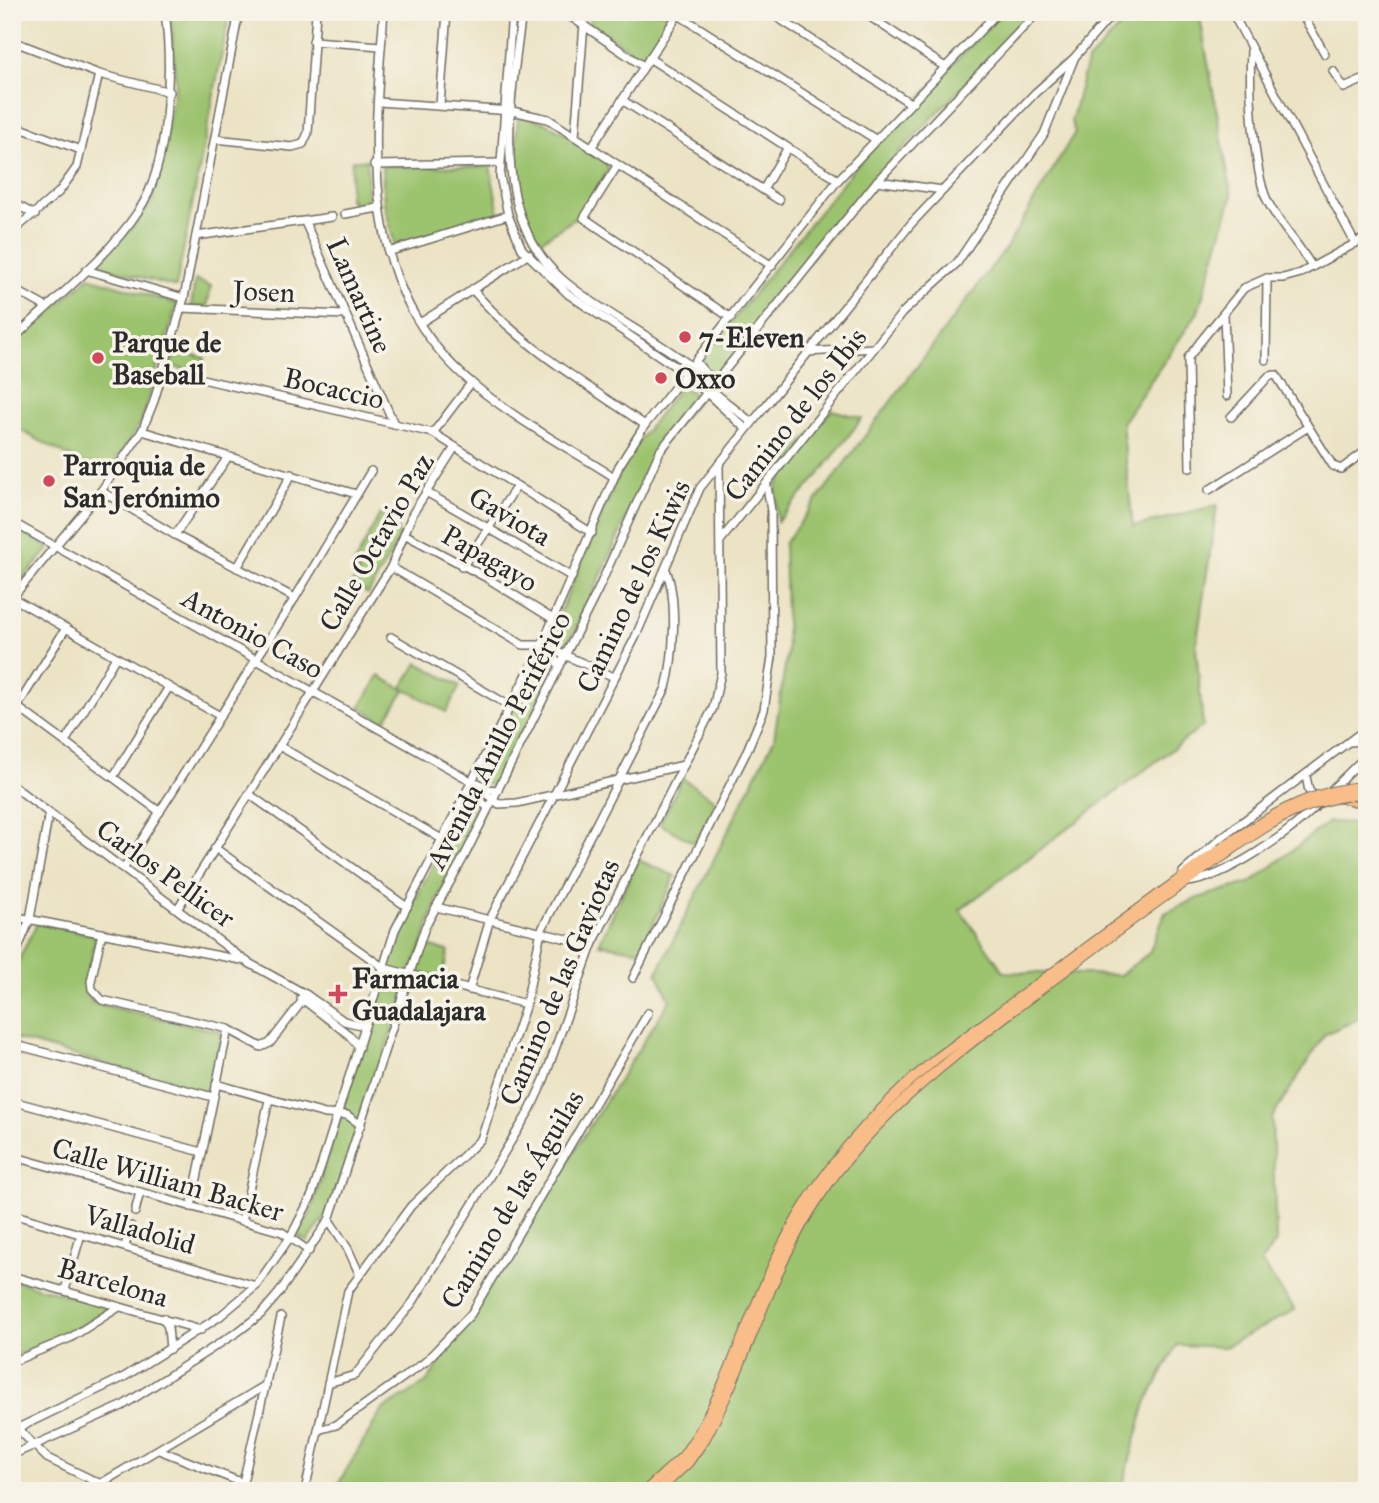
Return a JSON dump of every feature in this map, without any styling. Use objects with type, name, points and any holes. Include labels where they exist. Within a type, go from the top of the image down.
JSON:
[{"type":"main road","points":[[1223,852],[1263,819],[1291,804],[1331,791],[1367,786]]},
{"type":"main road","points":[[645,1491],[683,1456],[699,1432],[784,1242],[819,1183],[865,1124],[900,1089],[937,1058],[1223,852],[1295,810],[1330,798],[1367,794]]},
{"type":"main road","points":[[1325,797],[1367,804]]},
{"type":"main road","points":[[658,1491],[688,1463],[705,1439],[795,1237],[827,1184],[862,1140],[932,1073],[1181,881]]},
{"type":"street","points":[[220,716],[12,598],[101,491],[142,431],[164,370],[184,298],[239,12]]},
{"type":"street","points":[[215,139],[292,147],[303,144],[308,132],[316,12]]},
{"type":"street","points":[[384,12],[374,165],[378,208],[396,277],[435,345],[471,383],[614,477]]},
{"type":"street","points":[[440,105],[447,12]]},
{"type":"street","points":[[512,12],[508,111],[513,191],[535,250],[580,293],[706,374],[718,379]]},
{"type":"street","points":[[522,12],[500,163],[508,215],[527,255],[568,294],[748,425]]},
{"type":"street","points":[[564,12],[585,29],[643,66]]},
{"type":"street","points":[[575,136],[585,12]]},
{"type":"street","points":[[769,12],[910,103]]},
{"type":"street","points":[[863,12],[945,67]]},
{"type":"street","name":"Avenida Anillo Periférico","points":[[15,1430],[83,1399],[170,1349],[244,1299],[291,1236],[312,1195],[365,1026],[407,906],[540,649],[614,477],[645,425],[838,180],[998,12]]},
{"type":"street","name":"Avenida Anillo Periférico","points":[[15,1451],[122,1406],[239,1331],[261,1314],[309,1251],[329,1220],[408,975],[436,906],[498,790],[598,590],[653,464],[706,393],[877,181],[1038,12]]},
{"type":"street","name":"Camino de los Kiwis","points":[[469,990],[490,919],[614,677],[666,570],[700,488],[872,270],[943,190],[1035,93],[1074,58],[1114,12]]},
{"type":"street","points":[[1233,12],[1354,243]]},
{"type":"street","points":[[1301,12],[1325,54]]},
{"type":"street","points":[[12,340],[86,270],[125,229],[144,202],[157,159],[170,92],[163,13]]},
{"type":"street","points":[[591,148],[677,13],[876,139]]},
{"type":"street","points":[[12,41],[99,74],[170,92]]},
{"type":"street","points":[[313,41],[381,46]]},
{"type":"street","points":[[1251,50],[1250,82],[1264,191],[1279,222],[1312,267]]},
{"type":"street","points":[[649,58],[838,180]]},
{"type":"street","name":"Camino de los Kiwis","points":[[902,313],[957,263],[1027,162],[1048,127],[1074,58]]},
{"type":"street","points":[[1333,71],[1344,88],[1367,78]]},
{"type":"street","points":[[12,232],[35,215],[72,176],[82,150],[99,74]]},
{"type":"street","points":[[1250,82],[1258,77],[1267,78]]},
{"type":"street","points":[[622,100],[779,200]]},
{"type":"street","points":[[378,102],[508,111],[548,119],[772,266]]},
{"type":"street","points":[[12,125],[82,150]]},
{"type":"street","points":[[763,190],[788,149]]},
{"type":"street","points":[[374,165],[500,163]]},
{"type":"street","points":[[617,166],[584,218],[731,318]]},
{"type":"street","points":[[877,181],[943,190]]},
{"type":"street","points":[[12,202],[35,215]]},
{"type":"street","points":[[345,214],[378,208]]},
{"type":"street","points":[[388,252],[508,215]]},
{"type":"street","points":[[196,236],[331,217]]},
{"type":"street","name":"Lamartine","points":[[305,222],[394,424]]},
{"type":"street","points":[[1190,468],[1188,358],[1244,288],[1267,278],[1292,276],[1367,237]]},
{"type":"street","points":[[420,323],[535,250]]},
{"type":"street","points":[[86,270],[184,298]]},
{"type":"street","points":[[1266,360],[1267,278]]},
{"type":"street","points":[[12,288],[46,307]]},
{"type":"street","points":[[472,289],[505,327],[645,425]]},
{"type":"street","name":"Josen","points":[[181,309],[345,315]]},
{"type":"street","name":"Camino de los Ibis","points":[[721,540],[768,485],[902,313]]},
{"type":"street","points":[[1224,314],[1227,396]]},
{"type":"street","points":[[807,352],[874,348]]},
{"type":"street","points":[[694,364],[706,393]]},
{"type":"street","name":"Bocaccio","points":[[164,370],[433,433],[592,533]]},
{"type":"street","points":[[1231,417],[1269,376],[1275,375],[1282,381],[1307,427],[1336,469],[1344,467],[1367,450]]},
{"type":"street","points":[[433,433],[471,383]]},
{"type":"street","points":[[1209,490],[1307,427]]},
{"type":"street","points":[[142,431],[356,494]]},
{"type":"street","name":"Calle Octavio Paz","points":[[178,908],[391,567],[406,535],[410,518],[455,447]]},
{"type":"street","points":[[176,535],[228,457]]},
{"type":"street","name":"Camino de las Gaviotas","points":[[328,1383],[355,1375],[368,1363],[413,1303],[538,1095],[592,945],[702,734],[719,689],[719,463]]},
{"type":"street","points":[[124,867],[295,598],[371,471]]},
{"type":"street","points":[[237,568],[292,474]]},
{"type":"street","points":[[462,567],[517,485]]},
{"type":"street","points":[[633,978],[746,753],[764,710],[772,657],[771,511],[768,485]]},
{"type":"street","points":[[101,491],[176,535],[295,598]]},
{"type":"street","name":"Gaviota","points":[[426,492],[489,526],[572,577]]},
{"type":"street","name":"Antonio Caso","points":[[12,522],[472,780]]},
{"type":"street","name":"Papagayo","points":[[406,535],[487,578],[553,619]]},
{"type":"street","points":[[391,567],[523,645],[567,652]]},
{"type":"street","points":[[305,1491],[340,1317],[348,1290],[411,1206],[481,1139],[526,1004],[541,931],[620,781],[670,674],[672,602],[666,570]]},
{"type":"street","points":[[66,628],[15,705],[160,812]]},
{"type":"street","points":[[546,635],[554,647],[614,677]]},
{"type":"street","points":[[391,637],[510,706]]},
{"type":"street","points":[[540,649],[549,653],[559,665]]},
{"type":"street","points":[[65,742],[116,657]]},
{"type":"street","points":[[113,777],[169,687]]},
{"type":"street","points":[[1181,881],[1220,838],[1367,728]]},
{"type":"street","points":[[1349,742],[1360,741],[1367,748]]},
{"type":"street","points":[[279,746],[442,839]]},
{"type":"street","points":[[1181,881],[1200,879],[1255,853],[1300,823],[1367,755]]},
{"type":"street","points":[[464,797],[505,805],[684,765]]},
{"type":"street","points":[[1306,776],[1311,794],[1325,797]]},
{"type":"street","points":[[472,780],[483,788],[498,790]]},
{"type":"street","points":[[472,780],[490,804]]},
{"type":"street","name":"Carlos Pellicer","points":[[12,785],[247,961],[298,991],[359,1047]]},
{"type":"street","points":[[249,794],[407,906]]},
{"type":"street","points":[[12,963],[30,919],[49,812]]},
{"type":"street","points":[[215,848],[384,969],[526,1004]]},
{"type":"street","points":[[436,906],[592,945]]},
{"type":"street","points":[[12,916],[247,961]]},
{"type":"street","points":[[102,933],[91,981],[92,989],[102,1000],[228,1029],[257,1046],[266,1046],[305,998]]},
{"type":"street","points":[[209,953],[216,936]]},
{"type":"street","name":"Carlos Pellicer","points":[[305,998],[344,1021],[365,1026]]},
{"type":"street","name":"Camino de las Águilas","points":[[318,1430],[331,1428],[425,1362],[471,1314],[648,1013]]},
{"type":"street","points":[[191,1207],[228,1029]]},
{"type":"street","points":[[12,1044],[213,1097]]},
{"type":"street","points":[[216,1084],[338,1117],[347,1115],[361,1125]]},
{"type":"street","points":[[242,1221],[269,1100]]},
{"type":"street","points":[[12,1101],[202,1152]]},
{"type":"street","points":[[341,1105],[356,1114],[366,1112]]},
{"type":"street","points":[[12,1186],[16,1157]]},
{"type":"street","name":"Calle William Backer","points":[[16,1157],[291,1236],[309,1251]]},
{"type":"street","points":[[135,1212],[140,1192]]},
{"type":"street","name":"Valladolid","points":[[12,1214],[256,1286]]},
{"type":"street","points":[[329,1220],[348,1249],[359,1273]]},
{"type":"street","points":[[125,1246],[131,1226]]},
{"type":"street","points":[[65,1290],[80,1234]]},
{"type":"street","name":"Barcelona","points":[[12,1276],[201,1329]]},
{"type":"street","points":[[12,1362],[70,1338],[119,1307]]},
{"type":"street","points":[[159,1450],[242,1487],[281,1317]]},
{"type":"street","points":[[163,1318],[168,1327],[170,1349]]},
{"type":"street","points":[[100,1484],[266,1385]]},
{"type":"street","points":[[15,1430],[47,1458],[115,1491]]},
{"type":"green space","points":[[170,12],[230,12],[176,287],[94,264],[134,226],[153,201],[176,82]]},
{"type":"green space","points":[[593,12],[661,12],[669,18],[643,58],[589,23]]},
{"type":"green space","points":[[1002,12],[1035,12],[881,171],[721,371],[709,373],[703,366],[704,356],[855,167]]},
{"type":"green space","points":[[1134,12],[1199,12],[1232,197],[1198,312],[1122,423],[1133,527],[1217,505],[1196,647],[1203,726],[960,910],[1004,972],[1120,975],[1149,953],[1165,913],[1198,898],[1252,882],[1328,822],[1367,823],[1367,1015],[1325,1034],[1272,1118],[1276,1242],[1261,1262],[1295,1310],[1225,1347],[1177,1345],[1146,1403],[1121,1491],[334,1491],[382,1410],[427,1382],[670,1000],[657,973],[774,739],[787,653],[784,544],[1008,245],[1075,132],[1071,122],[1087,62]]},
{"type":"green space","points":[[518,115],[554,127],[607,163],[608,170],[579,216],[537,243],[518,180]]},
{"type":"green space","points":[[352,160],[367,160],[368,206],[352,208],[353,201],[349,200]]},
{"type":"green space","points":[[382,166],[490,167],[499,213],[395,246],[384,203]]},
{"type":"green space","points":[[89,277],[177,304],[141,422],[106,476],[12,426],[12,346]]},
{"type":"green space","points":[[195,280],[211,286],[207,306],[191,307]]},
{"type":"green space","points":[[175,350],[205,358],[201,374],[171,366]]},
{"type":"green space","points":[[680,387],[691,391],[697,401],[653,455],[606,565],[568,643],[556,642],[551,633],[627,456]]},
{"type":"green space","points":[[832,410],[862,418],[818,476],[777,522],[776,488],[792,455]]},
{"type":"green space","points":[[380,514],[397,524],[399,539],[368,594],[352,583],[360,573],[353,566]]},
{"type":"green space","points":[[12,526],[50,548],[12,591]]},
{"type":"green space","points":[[538,657],[547,657],[555,669],[498,784],[487,785],[480,775]]},
{"type":"green space","points":[[418,663],[460,686],[446,712],[402,687]]},
{"type":"green space","points":[[379,676],[405,690],[384,722],[360,707]]},
{"type":"green space","points":[[682,778],[718,802],[694,843],[660,824]]},
{"type":"green space","points":[[471,800],[484,809],[438,898],[343,1173],[325,1218],[307,1242],[297,1235],[310,1214],[398,931],[467,802]]},
{"type":"green space","points":[[638,860],[675,876],[641,951],[599,944]]},
{"type":"green space","points":[[37,923],[96,935],[85,991],[92,1003],[222,1032],[209,1093],[12,1038],[12,973]]},
{"type":"green space","points":[[423,945],[449,951],[441,980],[416,972]]},
{"type":"green space","points":[[12,1280],[111,1307],[66,1336],[12,1357]]},
{"type":"place","name":"7-Eleven","points":[[685,337]]},
{"type":"place","name":"Parque de Baseball","points":[[98,358]]},
{"type":"place","name":"Oxxo","points":[[661,378]]},
{"type":"place","name":"Parroquia de San Jerónimo","points":[[49,481]]},
{"type":"place","name":"Farmacia Guadalajara","points":[[338,994]]}]
